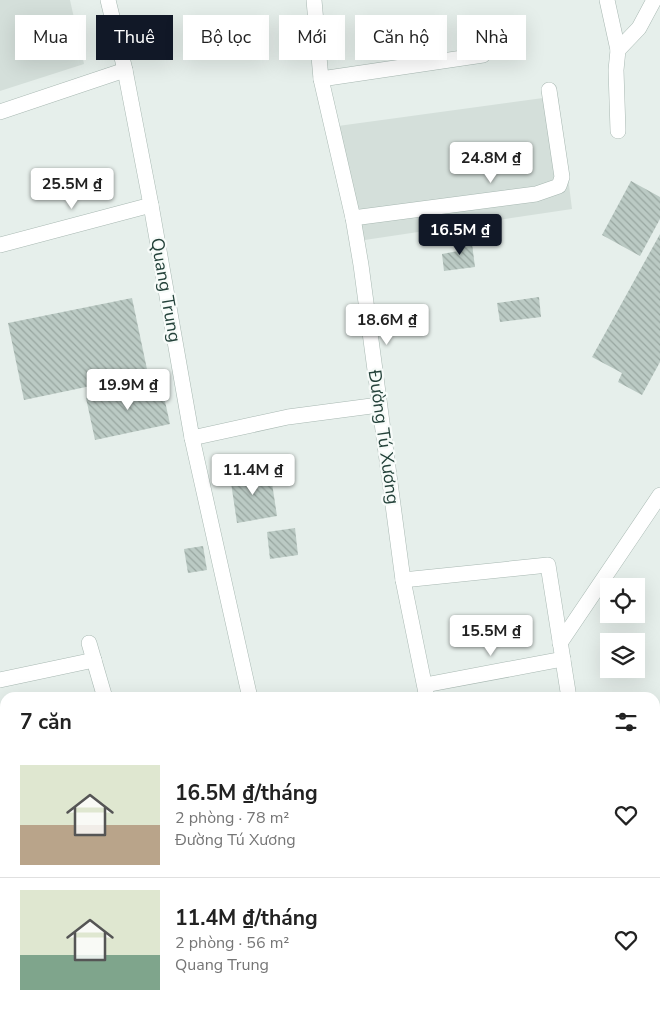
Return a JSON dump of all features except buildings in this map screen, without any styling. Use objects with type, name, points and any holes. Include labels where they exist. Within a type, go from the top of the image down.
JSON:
[{"type":"street","name":"Quang Trung","points":[[108,0],[125,70],[151,205],[192,438],[249,692]]},
{"type":"street","name":"Đường Tú Xương","points":[[314,0],[321,80],[353,218],[403,580],[426,691]]},
{"type":"street","points":[[607,0],[618,50],[616,70],[618,131]]},
{"type":"street","points":[[618,50],[639,28],[654,0]]},
{"type":"street","points":[[321,80],[457,59]]},
{"type":"street","points":[[0,112],[125,70]]},
{"type":"street","points":[[353,218],[536,194],[559,186],[562,177],[549,90]]},
{"type":"street","points":[[0,245],[151,205]]},
{"type":"street","points":[[192,438],[288,417],[379,405]]},
{"type":"street","points":[[426,691],[562,651],[660,495]]},
{"type":"street","points":[[403,580],[548,565],[568,692]]},
{"type":"street","points":[[89,642],[103,692]]},
{"type":"street","points":[[0,680],[94,660]]},
{"type":"shaded area","points":[[0,0],[70,0],[73,15],[15,15],[15,60],[83,60],[84,64],[0,91]]},
{"type":"shaded area","points":[[558,96],[572,209],[358,241],[338,126]]}]
